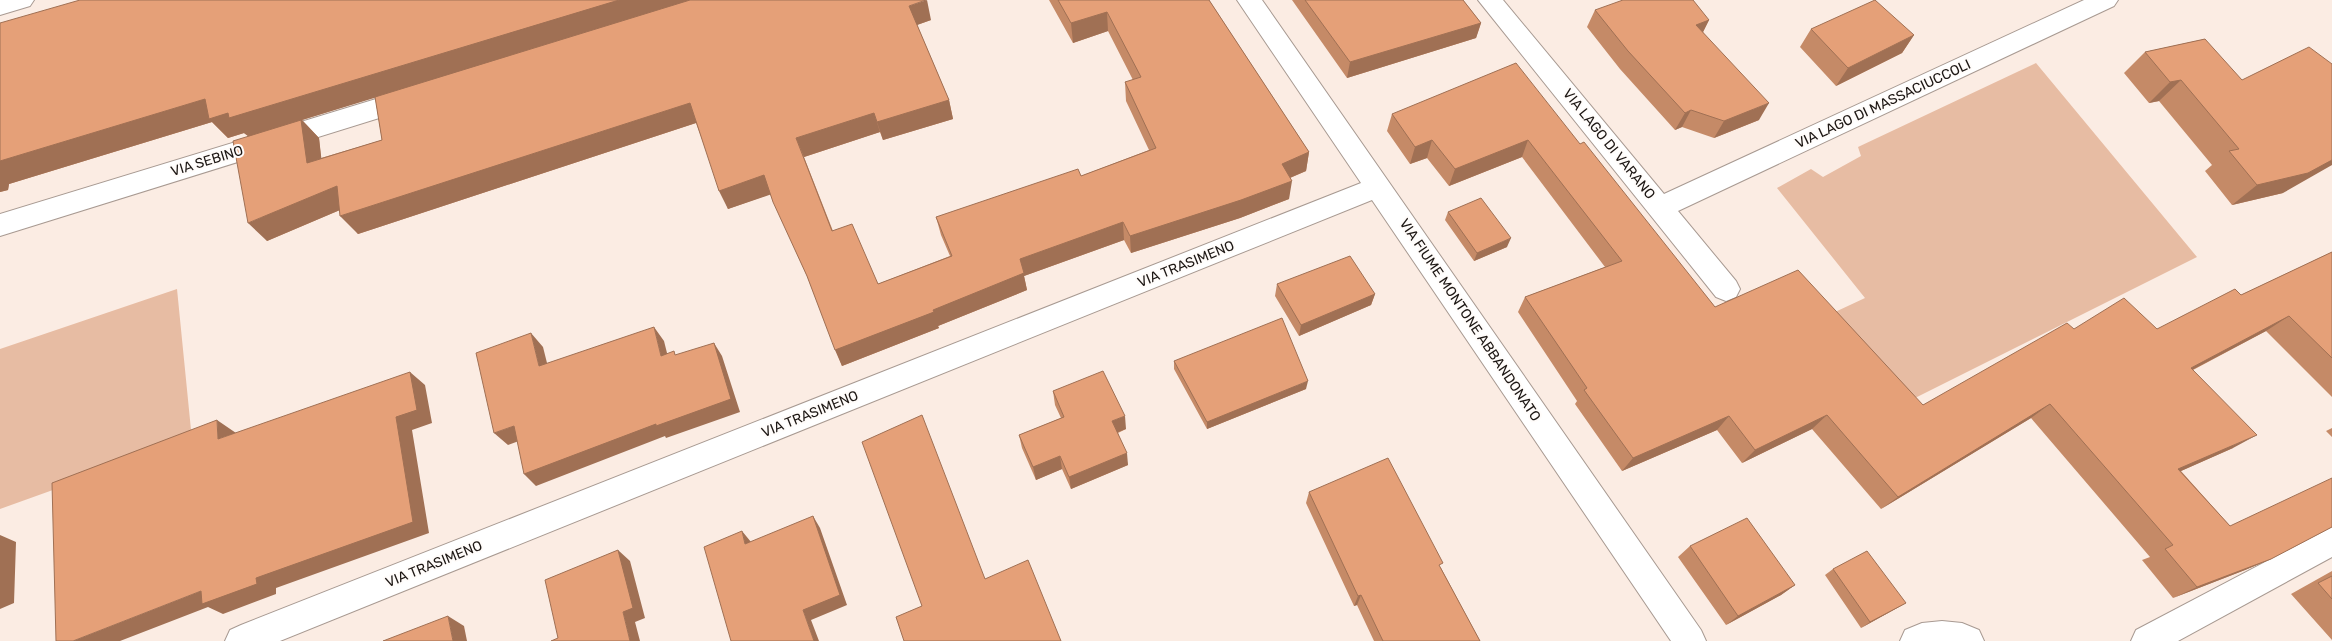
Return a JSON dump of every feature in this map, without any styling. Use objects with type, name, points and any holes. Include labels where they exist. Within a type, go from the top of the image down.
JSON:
[{"type":"street","points":[[0,6],[22,0]]},
{"type":"street","name":"VIA FIUME MONTONE ABBANDONATO","points":[[1249,0],[1690,641]]},
{"type":"street","name":"VIA LAGO DI VARANO","points":[[1490,0],[1726,289]]},
{"type":"street","name":"VIA LAGO DI MASSACIUCCOLI","points":[[1660,208],[2106,0]]},
{"type":"street","name":"VIA SEBINO","points":[[0,225],[436,91]]},
{"type":"street","name":"VIA TRASIMENO","points":[[241,641],[1378,187]]},
{"type":"street","points":[[2148,641],[2332,541]]},
{"type":"street","points":[[1916,641],[1922,638],[1956,636],[1968,641]]},
{"type":"shaded area","points":[[2036,63],[2197,257],[1911,400],[1835,312],[1865,298],[1777,188],[1811,169],[1823,177],[1861,156],[1858,147]]},
{"type":"shaded area","points":[[177,289],[192,440],[0,509],[0,349]]},
{"type":"building","points":[[80,0],[619,0],[229,118],[228,113],[209,119],[205,99],[0,161],[0,23]]},
{"type":"building","points":[[690,0],[926,0],[909,6],[949,100],[877,122],[874,113],[796,138],[832,231],[852,224],[878,284],[952,256],[936,217],[1078,169],[1081,176],[1156,148],[1125,82],[1141,77],[1107,12],[1071,23],[1058,0],[1209,0],[1309,152],[1282,164],[1292,181],[1241,200],[1130,236],[1123,222],[1020,259],[1024,273],[933,310],[934,312],[835,350],[807,276],[773,202],[764,175],[719,191],[690,103],[340,216],[337,186],[248,223],[233,141],[301,120],[307,163],[382,140],[375,97]]},
{"type":"building","points":[[1305,0],[1463,0],[1481,23],[1350,62]]},
{"type":"building","points":[[1623,0],[1693,0],[1709,20],[1696,25],[1769,103],[1724,121],[1691,110],[1685,113],[1628,51],[1595,10]]},
{"type":"building","points":[[1875,0],[1914,35],[1848,68],[1811,29]]},
{"type":"building","points":[[2205,39],[2242,80],[2309,47],[2332,64],[2332,160],[2308,173],[2257,185],[2229,151],[2239,149],[2181,80],[2170,82],[2145,52]]},
{"type":"building","points":[[1516,63],[1580,144],[1584,142],[1715,307],[1798,270],[1923,405],[2067,323],[2074,329],[2124,298],[2157,329],[2235,289],[2241,295],[2332,252],[2332,358],[2289,316],[2191,368],[2257,435],[2178,469],[2230,526],[2332,478],[2332,527],[2271,559],[2197,587],[2165,549],[2173,545],[2050,404],[1898,497],[1827,415],[1755,450],[1729,416],[1633,458],[1584,390],[1587,388],[1525,297],[1622,261],[1528,140],[1455,169],[1432,140],[1415,147],[1392,114]]},
{"type":"building","points":[[1481,198],[1511,238],[1477,253],[1448,212]]},
{"type":"building","points":[[1350,256],[1375,294],[1301,325],[1277,284]]},
{"type":"building","points":[[1282,318],[1308,381],[1207,422],[1174,361]]},
{"type":"building","points":[[654,327],[661,356],[674,351],[675,355],[714,343],[731,399],[656,426],[656,424],[524,474],[514,426],[494,433],[476,353],[531,333],[539,366]]},
{"type":"building","points":[[1103,371],[1125,416],[1112,421],[1127,453],[1069,477],[1060,456],[1033,467],[1019,435],[1064,417],[1053,391]]},
{"type":"building","points":[[410,372],[417,410],[396,417],[413,522],[256,578],[257,584],[202,604],[201,591],[73,641],[56,641],[52,483],[217,420],[218,439]]},
{"type":"building","points":[[922,415],[985,579],[1028,560],[1061,641],[904,641],[896,617],[922,606],[862,442]]},
{"type":"building","points":[[1388,458],[1443,563],[1439,565],[1480,641],[1383,641],[1361,595],[1358,596],[1309,492]]},
{"type":"building","points":[[813,516],[840,595],[803,610],[814,641],[731,641],[704,547],[742,531],[745,544]]},
{"type":"building","points":[[1747,518],[1795,585],[1738,616],[1690,546]]},
{"type":"building","points":[[618,550],[633,608],[623,612],[630,641],[551,641],[558,638],[545,580]]},
{"type":"building","points":[[1867,551],[1906,603],[1870,622],[1833,569]]},
{"type":"building","points":[[2332,576],[2332,599],[2318,583]]},
{"type":"building","points":[[448,616],[453,641],[383,641]]}]
